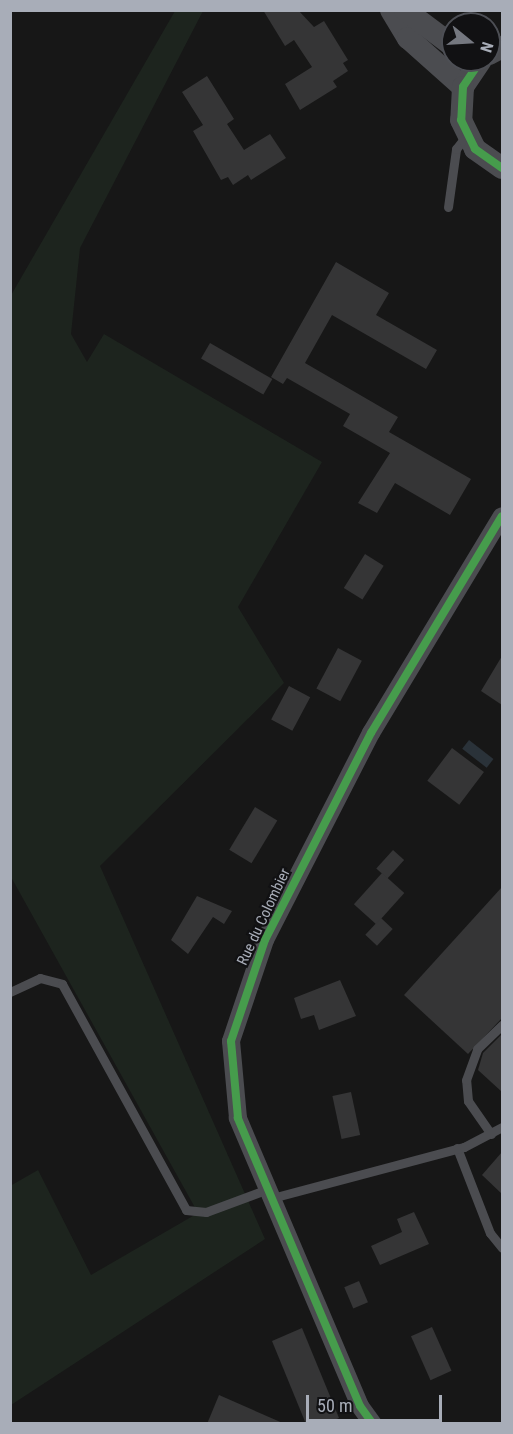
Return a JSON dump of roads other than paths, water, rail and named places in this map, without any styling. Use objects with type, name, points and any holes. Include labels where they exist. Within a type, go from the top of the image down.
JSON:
[{"type":"street","points":[[391,10],[408,38],[463,87]]},
{"type":"street","points":[[405,10],[441,37]]},
{"type":"street","points":[[475,72],[463,87],[460,103],[466,136],[502,169]]},
{"type":"street","name":"Rue du Colombier","points":[[373,1424],[238,1118],[231,1041],[245,991],[265,940],[371,733],[502,516]]},
{"type":"lane","points":[[448,207],[456,149],[466,136]]},
{"type":"lane","points":[[10,992],[40,978],[62,984],[186,1210],[206,1212],[270,1193],[457,1148],[502,1127]]},
{"type":"lane","points":[[491,1134],[468,1101],[466,1080],[477,1049],[502,1025]]},
{"type":"lane","points":[[457,1148],[490,1233],[502,1248]]}]
